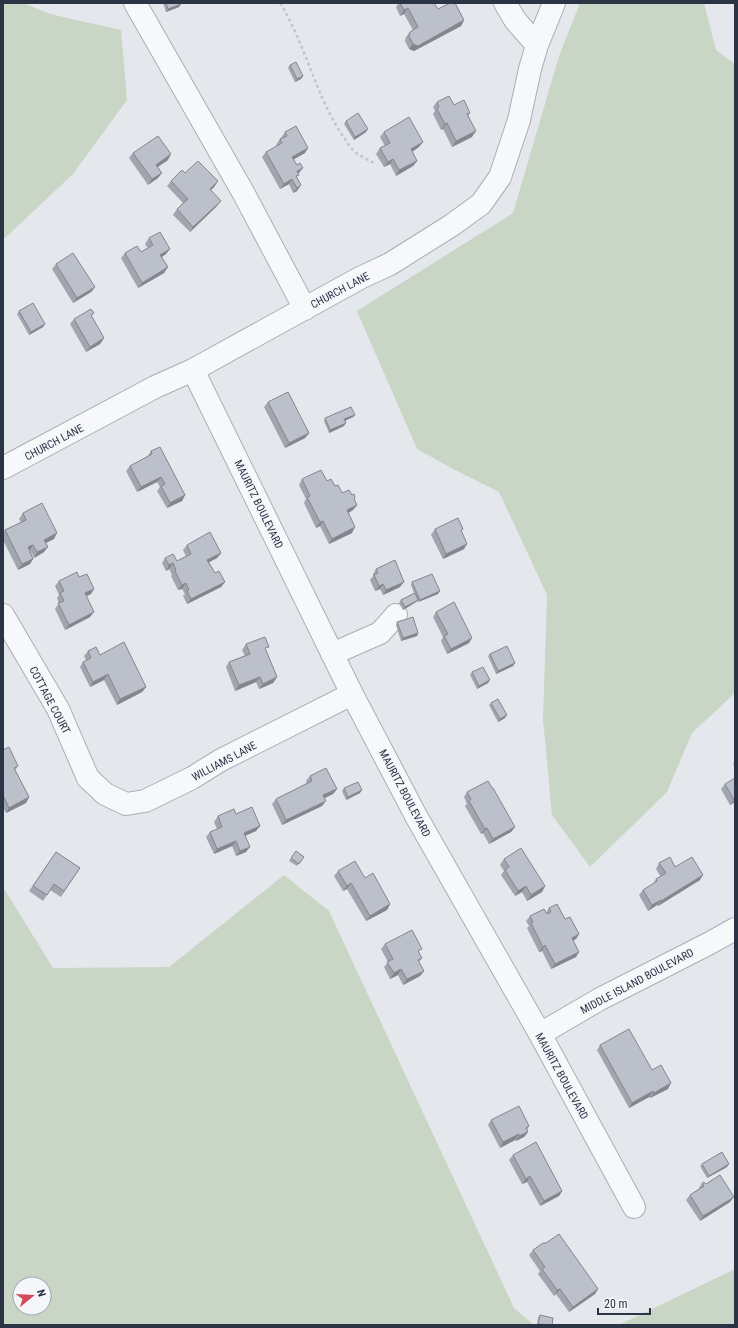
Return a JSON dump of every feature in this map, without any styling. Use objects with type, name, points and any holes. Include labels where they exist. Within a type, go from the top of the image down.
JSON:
[{"type":"street","points":[[135,3],[240,187],[305,309]]},
{"type":"street","points":[[505,3],[515,20],[537,46]]},
{"type":"street","name":"CHURCH LANE","points":[[3,468],[155,388],[193,370],[390,264],[452,225],[481,204],[500,177],[519,120],[530,69],[537,46],[554,3]]},
{"type":"street","name":"MAURITZ BOULEVARD","points":[[193,370],[332,654],[416,816],[540,1034],[634,1207]]},
{"type":"street","name":"COTTAGE COURT","points":[[3,615],[58,709],[88,778],[95,785]]},
{"type":"street","points":[[332,654],[380,633],[396,615]]},
{"type":"street","name":"WILLIAMS LANE","points":[[95,785],[105,794],[126,804],[145,801],[192,778],[221,760],[352,694]]},
{"type":"street","name":"MIDDLE ISLAND BOULEVARD","points":[[540,1034],[600,999],[735,929]]},
{"type":"path","points":[[280,3],[302,45],[328,113],[352,150],[374,163]]},
{"type":"green space","points":[[3,3],[23,3],[50,14],[121,30],[127,100],[73,174],[5,238],[3,237]]},
{"type":"green space","points":[[580,3],[704,3],[716,50],[735,64],[735,693],[692,733],[667,792],[590,867],[552,815],[543,719],[547,595],[499,492],[417,449],[357,311],[513,213],[559,56]]},
{"type":"green space","points":[[284,875],[329,911],[514,1308],[534,1325],[3,1325],[3,887],[53,968],[169,967]]},
{"type":"green space","points":[[735,1269],[735,1325],[619,1325]]},
{"type":"building","points":[[166,3],[180,3],[181,4],[168,9]]},
{"type":"building","points":[[400,3],[434,3],[438,9],[450,3],[455,3],[464,20],[418,46],[413,44],[409,36],[410,32],[418,27],[408,8],[404,10]]},
{"type":"building","points":[[296,62],[303,76],[297,79],[290,65]]},
{"type":"building","points":[[449,96],[454,105],[464,100],[470,113],[467,114],[476,131],[456,141],[447,123],[445,124],[437,109],[439,107],[437,102]]},
{"type":"building","points":[[358,113],[368,129],[355,137],[346,121]]},
{"type":"building","points":[[409,117],[423,142],[411,149],[417,161],[399,170],[393,159],[388,162],[380,148],[390,143],[384,132]]},
{"type":"building","points":[[296,126],[308,148],[292,157],[297,165],[300,163],[303,168],[297,171],[299,175],[296,176],[301,185],[297,188],[292,179],[284,184],[266,152],[282,143],[280,139],[287,136],[285,132]]},
{"type":"building","points":[[158,136],[171,154],[156,165],[162,173],[152,179],[133,153]]},
{"type":"building","points":[[198,161],[218,181],[210,189],[221,201],[193,227],[177,209],[188,199],[171,181],[182,170],[185,173]]},
{"type":"building","points":[[160,232],[170,249],[160,255],[168,267],[142,283],[125,253],[137,246],[141,252],[153,245],[149,238]]},
{"type":"building","points":[[73,253],[95,287],[77,298],[56,264]]},
{"type":"building","points":[[33,303],[45,324],[31,332],[19,311]]},
{"type":"building","points":[[91,309],[94,313],[91,315],[104,338],[90,347],[74,319]]},
{"type":"building","points":[[288,392],[309,433],[289,443],[268,402]]},
{"type":"building","points":[[351,407],[355,415],[344,419],[346,423],[330,430],[325,418]]},
{"type":"building","points":[[160,447],[185,495],[170,503],[161,486],[165,484],[161,477],[141,487],[130,466],[152,454],[151,451]]},
{"type":"building","points":[[321,470],[327,481],[331,479],[335,486],[338,485],[342,493],[349,490],[352,495],[354,494],[354,499],[357,505],[347,510],[355,527],[332,539],[323,521],[320,522],[307,497],[310,496],[302,479]]},
{"type":"building","points":[[42,503],[57,533],[44,540],[48,547],[37,552],[33,545],[28,547],[33,559],[22,564],[5,530],[26,520],[23,513]]},
{"type":"building","points":[[458,518],[467,544],[446,554],[435,529]]},
{"type":"building","points":[[210,532],[221,553],[207,560],[215,573],[219,571],[225,582],[191,599],[187,591],[189,590],[186,583],[182,585],[173,563],[169,565],[165,558],[173,554],[177,561],[191,554],[187,545]]},
{"type":"building","points":[[395,560],[404,582],[386,590],[383,584],[379,586],[374,575],[378,573],[376,569]]},
{"type":"building","points":[[77,572],[79,577],[87,574],[94,589],[85,593],[94,612],[69,625],[58,603],[64,601],[60,593],[64,591],[59,581]]},
{"type":"building","points":[[432,574],[440,591],[420,600],[412,582]]},
{"type":"building","points":[[415,593],[418,600],[405,607],[401,600]]},
{"type":"building","points":[[454,602],[472,638],[451,649],[444,636],[448,634],[436,612]]},
{"type":"building","points":[[413,617],[418,633],[403,638],[397,622]]},
{"type":"building","points":[[265,637],[269,647],[265,648],[277,677],[263,684],[260,677],[239,685],[229,662],[250,654],[246,644]]},
{"type":"building","points":[[124,642],[146,687],[120,699],[108,674],[93,682],[83,662],[91,658],[88,651],[96,647],[100,655]]},
{"type":"building","points":[[507,646],[515,663],[498,671],[490,654]]},
{"type":"building","points":[[483,667],[490,680],[479,686],[472,672]]},
{"type":"building","points":[[498,699],[507,715],[500,719],[491,703]]},
{"type":"building","points":[[9,747],[18,766],[14,768],[29,797],[9,808],[3,795],[3,750]]},
{"type":"building","points":[[326,768],[337,789],[323,795],[326,801],[286,820],[276,799],[312,781],[310,776]]},
{"type":"building","points":[[735,778],[735,799],[734,800],[725,784]]},
{"type":"building","points":[[488,781],[515,827],[493,839],[487,828],[485,829],[469,801],[471,799],[467,792]]},
{"type":"building","points":[[358,782],[362,790],[348,797],[344,788]]},
{"type":"building","points":[[252,807],[260,826],[244,833],[250,847],[240,851],[236,841],[217,849],[210,832],[222,827],[218,816],[234,809],[236,814]]},
{"type":"building","points":[[521,848],[545,886],[531,895],[526,886],[518,891],[505,870],[509,867],[504,859]]},
{"type":"building","points":[[296,851],[304,857],[299,864],[291,858]]},
{"type":"building","points":[[56,852],[80,868],[64,891],[54,884],[47,895],[33,886]]},
{"type":"building","points":[[670,857],[675,867],[692,857],[703,875],[652,905],[643,890],[666,873],[659,863]]},
{"type":"building","points":[[355,861],[365,878],[373,873],[390,904],[370,916],[351,883],[347,886],[338,871]]},
{"type":"building","points":[[557,904],[565,919],[570,917],[579,934],[572,938],[579,952],[555,964],[545,945],[543,947],[531,923],[533,922],[530,916],[544,909],[547,914],[551,912],[549,908]]},
{"type":"building","points":[[412,930],[422,949],[418,951],[422,958],[418,960],[424,971],[407,979],[401,969],[394,973],[387,962],[393,959],[385,944]]},
{"type":"building","points":[[629,1029],[652,1070],[661,1065],[671,1083],[632,1103],[600,1045]]},
{"type":"building","points":[[519,1106],[529,1126],[526,1128],[528,1132],[519,1136],[519,1134],[503,1142],[491,1120]]},
{"type":"building","points":[[536,1142],[562,1191],[544,1201],[530,1176],[526,1179],[513,1155]]},
{"type":"building","points":[[722,1152],[729,1164],[709,1176],[702,1164]]},
{"type":"building","points":[[720,1175],[734,1197],[703,1216],[690,1195],[704,1186],[702,1183],[704,1182],[706,1184]]},
{"type":"building","points":[[559,1234],[598,1289],[573,1307],[560,1289],[557,1290],[542,1269],[545,1267],[533,1250]]},
{"type":"building","points":[[540,1315],[553,1318],[552,1325],[538,1324]]}]
